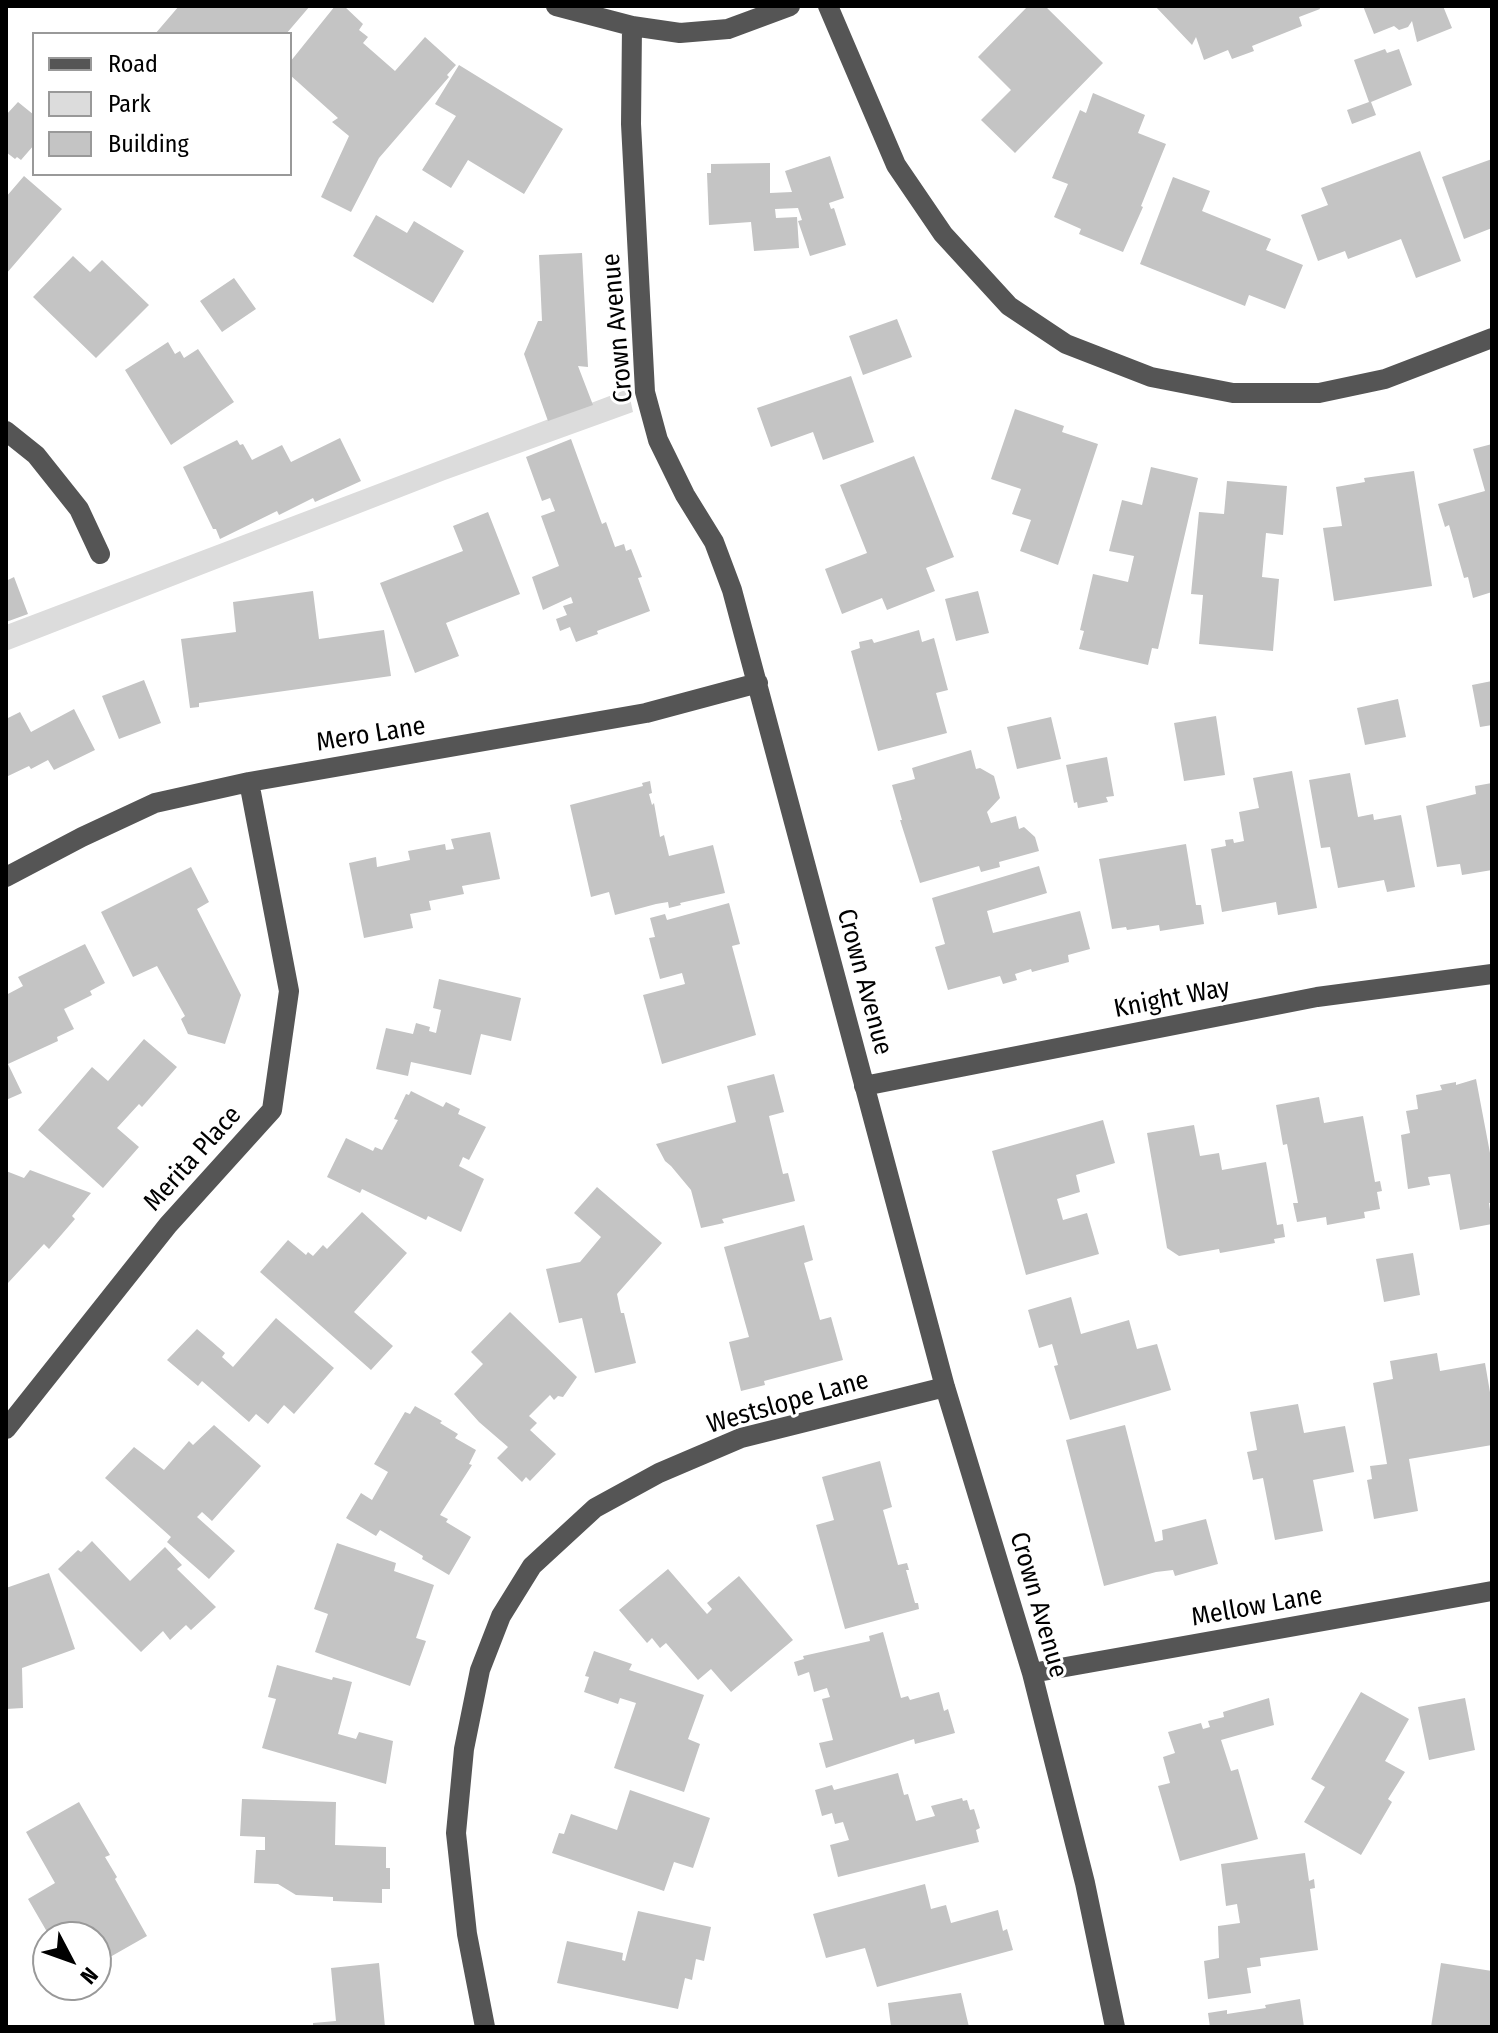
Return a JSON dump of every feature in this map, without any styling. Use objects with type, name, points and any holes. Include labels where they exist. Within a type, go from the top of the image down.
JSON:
[{"type":"street","points":[[556,6],[632,26],[680,33],[728,29],[790,6]]},
{"type":"street","points":[[828,6],[896,165],[943,234],[1009,306],[1066,344],[1151,377],[1233,393],[1319,393],[1385,379],[1492,338]]},
{"type":"street","name":"Crown Avenue","points":[[632,26],[631,124],[645,392],[658,440],[685,495],[714,542],[732,590],[945,1387],[1032,1673],[1085,1883],[1115,2027]]},
{"type":"street","points":[[6,431],[36,455],[79,509],[100,554]]},
{"type":"street","name":"Mero Lane","points":[[6,877],[155,803],[249,782],[646,713],[758,683]]},
{"type":"street","name":"Merita Place","points":[[6,1429],[168,1225],[272,1110],[289,991],[249,782]]},
{"type":"street","name":"Knight Way","points":[[864,1086],[1317,997],[1492,974]]},
{"type":"street","name":"Westslope Lane","points":[[485,2027],[467,1934],[456,1833],[464,1749],[480,1670],[501,1616],[532,1566],[595,1508],[659,1473],[741,1438],[945,1387]]},
{"type":"street","name":"Mellow Lane","points":[[1032,1673],[1492,1591]]},
{"type":"green space","points":[[628,389],[633,412],[445,480],[6,651],[6,625]]},
{"type":"building","points":[[179,6],[310,6],[288,32],[157,32]]},
{"type":"building","points":[[335,6],[344,6],[363,24],[359,30],[368,37],[363,43],[395,71],[425,37],[456,65],[379,158],[351,212],[321,197],[349,136],[332,122],[338,118],[292,77],[292,60]]},
{"type":"building","points":[[1028,6],[1045,6],[1103,63],[1015,153],[981,120],[1011,90],[978,57]]},
{"type":"building","points":[[1155,6],[1319,6],[1320,9],[1299,17],[1302,26],[1252,46],[1254,51],[1232,59],[1228,50],[1204,60],[1196,37],[1192,45]]},
{"type":"building","points":[[1363,6],[1443,6],[1452,28],[1417,42],[1412,21],[1408,27],[1399,30],[1394,26],[1374,34]]},
{"type":"building","points":[[1385,49],[1387,53],[1399,49],[1412,85],[1371,102],[1376,115],[1352,124],[1347,110],[1369,102],[1354,60]]},
{"type":"building","points":[[459,65],[563,129],[524,194],[468,160],[451,188],[422,170],[456,116],[435,104]]},
{"type":"building","points":[[1093,93],[1145,115],[1138,133],[1166,144],[1123,252],[1079,234],[1081,229],[1054,217],[1068,184],[1052,178],[1080,110],[1086,113]]},
{"type":"building","points":[[18,102],[32,113],[32,147],[21,160],[6,152],[6,115]]},
{"type":"building","points":[[1420,151],[1461,261],[1416,278],[1401,239],[1348,259],[1345,251],[1318,261],[1301,215],[1328,205],[1321,188]]},
{"type":"building","points":[[830,156],[844,198],[829,203],[831,209],[834,208],[846,245],[810,256],[798,221],[802,220],[798,208],[775,209],[776,218],[797,217],[799,248],[754,251],[751,222],[709,225],[707,173],[711,173],[711,164],[770,163],[770,193],[792,192],[785,171]]},
{"type":"building","points":[[1492,159],[1492,228],[1464,239],[1442,177]]},
{"type":"building","points":[[24,176],[62,209],[6,274],[6,197]]},
{"type":"building","points":[[1173,177],[1210,191],[1202,211],[1271,239],[1266,250],[1303,265],[1285,309],[1249,295],[1245,306],[1140,264]]},
{"type":"building","points":[[376,215],[407,233],[414,221],[464,251],[433,303],[353,256]]},
{"type":"building","points":[[582,253],[588,367],[578,366],[593,405],[548,421],[524,354],[538,321],[542,321],[539,255]]},
{"type":"building","points":[[73,256],[90,272],[102,260],[149,305],[96,358],[33,297]]},
{"type":"building","points":[[234,278],[256,309],[222,332],[200,301]]},
{"type":"building","points":[[897,319],[912,357],[863,375],[849,336]]},
{"type":"building","points":[[168,342],[175,354],[180,351],[184,358],[198,349],[234,402],[171,445],[125,370]]},
{"type":"building","points":[[851,376],[874,442],[823,460],[813,432],[771,447],[757,408]]},
{"type":"building","points":[[1015,409],[1064,426],[1062,432],[1098,444],[1058,565],[1020,551],[1031,520],[1012,514],[1021,489],[991,479]]},
{"type":"building","points":[[340,438],[361,481],[315,502],[313,498],[279,515],[277,511],[220,539],[183,467],[237,440],[252,460],[282,445],[291,462]]},
{"type":"building","points":[[571,439],[602,524],[606,522],[615,547],[624,544],[626,551],[631,549],[650,611],[576,642],[570,627],[560,631],[556,619],[567,615],[563,606],[573,603],[571,597],[543,610],[532,577],[559,566],[541,516],[555,511],[550,498],[542,501],[526,457]]},
{"type":"building","points":[[1492,444],[1492,592],[1473,598],[1449,525],[1445,527],[1438,504],[1485,491],[1473,449]]},
{"type":"building","points":[[914,456],[954,557],[926,568],[935,591],[887,610],[882,598],[842,614],[825,569],[867,553],[840,485]]},
{"type":"building","points":[[1151,467],[1198,478],[1158,649],[1152,648],[1148,665],[1079,649],[1084,631],[1080,630],[1093,574],[1128,582],[1134,556],[1109,551],[1122,500],[1142,505]]},
{"type":"building","points":[[1414,471],[1432,586],[1334,601],[1323,528],[1342,526],[1336,487],[1365,482],[1364,478]]},
{"type":"building","points":[[1227,481],[1287,486],[1283,535],[1266,533],[1262,577],[1279,579],[1273,651],[1199,644],[1203,595],[1191,594],[1199,512],[1224,514]]},
{"type":"building","points":[[488,512],[520,594],[446,623],[459,656],[415,673],[380,583],[463,551],[453,526]]},
{"type":"building","points":[[14,577],[28,614],[6,622],[6,581]]},
{"type":"building","points":[[313,591],[319,639],[384,630],[391,676],[199,703],[199,707],[190,708],[181,639],[236,632],[233,602]]},
{"type":"building","points":[[978,591],[989,633],[956,641],[945,599]]},
{"type":"building","points":[[919,630],[922,642],[934,638],[948,690],[936,693],[947,733],[878,751],[851,651],[860,648],[859,642],[872,639],[874,643]]},
{"type":"building","points":[[144,680],[161,723],[119,739],[102,696]]},
{"type":"building","points":[[1492,681],[1492,725],[1480,727],[1472,685]]},
{"type":"building","points":[[1398,699],[1406,737],[1365,745],[1357,708]]},
{"type":"building","points":[[74,709],[95,750],[54,770],[48,760],[6,777],[6,719],[20,712],[31,732]]},
{"type":"building","points":[[1216,716],[1225,775],[1184,781],[1174,723]]},
{"type":"building","points":[[1051,717],[1061,759],[1017,769],[1007,727]]},
{"type":"building","points":[[971,750],[976,769],[994,776],[1000,798],[987,812],[991,823],[1016,816],[1019,829],[1024,827],[1035,837],[1039,851],[999,862],[1000,867],[981,872],[979,866],[920,883],[892,785],[915,779],[912,768]]},
{"type":"building","points":[[1107,757],[1114,796],[1106,797],[1108,802],[1078,808],[1077,802],[1074,803],[1066,765]]},
{"type":"building","points":[[1292,771],[1317,908],[1278,915],[1276,902],[1222,912],[1211,849],[1226,846],[1225,840],[1233,839],[1234,843],[1244,841],[1239,812],[1259,808],[1253,778]]},
{"type":"building","points":[[1350,773],[1358,817],[1373,814],[1374,820],[1401,815],[1415,887],[1387,892],[1384,880],[1338,888],[1330,847],[1321,848],[1309,780]]},
{"type":"building","points":[[650,781],[652,793],[649,794],[652,805],[654,803],[660,837],[664,835],[669,856],[713,845],[725,893],[669,908],[668,902],[615,915],[609,892],[591,897],[570,805],[643,786],[642,783]]},
{"type":"building","points":[[1492,783],[1492,870],[1462,875],[1460,864],[1437,867],[1426,806],[1476,794],[1475,786]]},
{"type":"building","points":[[490,832],[500,879],[462,886],[464,894],[429,901],[431,910],[410,914],[413,928],[364,938],[349,863],[376,857],[377,867],[410,860],[408,851],[445,844],[446,850],[454,849],[451,839]]},
{"type":"building","points":[[1186,844],[1196,905],[1201,905],[1204,924],[1160,931],[1159,925],[1112,929],[1099,859]]},
{"type":"building","points":[[1039,866],[1047,893],[987,911],[993,933],[1080,911],[1090,949],[1068,955],[1069,962],[1015,974],[1017,980],[1003,984],[1000,976],[948,990],[935,947],[945,944],[932,898]]},
{"type":"building","points":[[191,867],[209,902],[197,909],[241,995],[225,1044],[188,1034],[181,1019],[185,1016],[157,966],[133,977],[101,912]]},
{"type":"building","points":[[729,903],[740,944],[732,946],[756,1035],[662,1064],[643,995],[685,984],[682,973],[660,979],[649,938],[655,937],[650,918],[665,914],[667,920]]},
{"type":"building","points":[[85,944],[105,983],[90,991],[92,995],[64,1009],[74,1029],[57,1037],[58,1041],[8,1064],[22,1093],[6,1100],[6,995],[23,986],[18,977]]},
{"type":"building","points":[[439,979],[521,998],[511,1041],[481,1034],[471,1075],[411,1062],[408,1076],[376,1069],[386,1028],[413,1034],[416,1023],[430,1027],[429,1031],[436,1033],[441,1010],[433,1008]]},
{"type":"building","points":[[144,1039],[177,1067],[142,1107],[139,1104],[117,1128],[139,1147],[103,1188],[38,1130],[92,1067],[108,1081]]},
{"type":"building","points":[[774,1074],[784,1112],[769,1116],[783,1174],[788,1173],[795,1201],[722,1219],[724,1223],[701,1228],[691,1190],[665,1161],[656,1144],[736,1122],[727,1086]]},
{"type":"building","points":[[1476,1079],[1492,1152],[1492,1203],[1489,1203],[1492,1224],[1460,1230],[1450,1174],[1428,1177],[1430,1185],[1408,1189],[1401,1135],[1410,1133],[1406,1111],[1418,1109],[1416,1095],[1442,1090],[1440,1085],[1456,1082],[1456,1085]]},
{"type":"building","points":[[411,1091],[443,1107],[446,1102],[460,1109],[458,1114],[486,1127],[469,1160],[463,1157],[459,1166],[484,1179],[461,1232],[327,1177],[346,1138],[373,1151],[375,1147],[382,1150],[398,1120],[394,1119],[406,1094],[409,1095]]},
{"type":"building","points":[[1319,1097],[1324,1123],[1363,1116],[1375,1182],[1380,1181],[1382,1191],[1377,1192],[1380,1209],[1364,1212],[1365,1218],[1327,1225],[1326,1217],[1297,1222],[1293,1203],[1298,1203],[1276,1105]]},
{"type":"building","points":[[1103,1120],[1115,1163],[1076,1175],[1080,1192],[1057,1199],[1063,1220],[1087,1213],[1099,1254],[1026,1275],[992,1151]]},
{"type":"building","points":[[1194,1125],[1200,1156],[1219,1153],[1222,1170],[1266,1162],[1277,1225],[1283,1224],[1285,1237],[1274,1239],[1275,1243],[1220,1253],[1219,1249],[1179,1256],[1167,1248],[1147,1133]]},
{"type":"building","points":[[30,1170],[91,1193],[72,1216],[75,1219],[49,1249],[44,1244],[8,1283],[6,1171],[24,1178]]},
{"type":"building","points":[[597,1187],[662,1243],[617,1294],[636,1363],[595,1373],[582,1318],[559,1323],[546,1269],[580,1262],[601,1237],[574,1213]]},
{"type":"building","points":[[362,1212],[407,1253],[354,1312],[393,1346],[371,1370],[260,1272],[288,1240],[306,1255],[308,1252],[313,1256],[323,1245],[327,1249]]},
{"type":"building","points":[[804,1225],[813,1260],[804,1263],[820,1320],[831,1317],[843,1360],[764,1381],[765,1385],[741,1391],[729,1342],[749,1337],[724,1247]]},
{"type":"building","points":[[1413,1253],[1420,1295],[1384,1302],[1376,1259]]},
{"type":"building","points":[[1071,1297],[1081,1334],[1129,1320],[1137,1349],[1157,1344],[1171,1390],[1070,1420],[1054,1366],[1058,1365],[1052,1344],[1039,1348],[1028,1310]]},
{"type":"building","points":[[510,1312],[577,1377],[563,1397],[558,1396],[554,1400],[550,1395],[529,1416],[537,1423],[530,1430],[556,1454],[530,1481],[526,1477],[522,1482],[497,1458],[508,1447],[479,1422],[454,1394],[483,1364],[471,1352]]},
{"type":"building","points":[[276,1318],[334,1368],[294,1414],[284,1405],[268,1424],[256,1414],[249,1422],[202,1381],[198,1386],[167,1360],[197,1329],[225,1353],[222,1357],[233,1367]]},
{"type":"building","points":[[1437,1353],[1440,1371],[1485,1363],[1492,1404],[1492,1445],[1409,1459],[1418,1511],[1374,1519],[1367,1480],[1372,1479],[1370,1466],[1387,1464],[1373,1383],[1393,1379],[1390,1361]]},
{"type":"building","points":[[1298,1404],[1304,1433],[1345,1426],[1354,1472],[1313,1480],[1323,1531],[1275,1540],[1263,1478],[1253,1480],[1247,1452],[1257,1450],[1250,1412]]},
{"type":"building","points":[[415,1406],[442,1421],[440,1423],[458,1434],[455,1438],[476,1450],[469,1464],[472,1465],[440,1515],[471,1537],[449,1575],[380,1530],[376,1536],[346,1518],[361,1493],[372,1500],[388,1472],[374,1464],[405,1412],[410,1414]]},
{"type":"building","points":[[214,1425],[261,1466],[212,1521],[202,1512],[197,1517],[235,1551],[209,1579],[167,1542],[171,1537],[105,1478],[134,1447],[164,1470],[189,1441],[193,1445]]},
{"type":"building","points":[[1125,1425],[1155,1542],[1163,1540],[1162,1530],[1206,1519],[1218,1564],[1175,1576],[1173,1570],[1156,1572],[1104,1586],[1066,1440]]},
{"type":"building","points":[[880,1461],[892,1507],[883,1510],[898,1565],[907,1563],[909,1570],[906,1570],[919,1609],[845,1629],[816,1525],[834,1520],[822,1477]]},
{"type":"building","points":[[92,1541],[130,1581],[165,1547],[182,1565],[177,1569],[216,1607],[191,1630],[186,1625],[170,1640],[163,1631],[141,1652],[58,1569]]},
{"type":"building","points":[[337,1543],[396,1563],[394,1571],[434,1585],[416,1638],[426,1641],[410,1686],[315,1652],[328,1614],[314,1609]]},
{"type":"building","points":[[668,1569],[707,1614],[712,1609],[707,1603],[739,1576],[793,1640],[731,1692],[711,1669],[698,1680],[666,1643],[660,1648],[652,1638],[647,1643],[619,1610]]},
{"type":"building","points":[[49,1573],[75,1649],[22,1668],[23,1708],[6,1709],[6,1588]]},
{"type":"building","points":[[883,1632],[901,1698],[908,1696],[910,1700],[939,1692],[955,1733],[915,1744],[914,1739],[826,1768],[819,1743],[833,1740],[822,1699],[830,1697],[827,1688],[814,1692],[809,1672],[798,1676],[794,1662],[804,1659],[803,1656],[870,1641],[869,1636]]},
{"type":"building","points":[[594,1651],[632,1664],[629,1670],[704,1695],[688,1739],[700,1744],[684,1792],[614,1768],[636,1703],[620,1698],[618,1704],[584,1692],[589,1677],[585,1676]]},
{"type":"building","points":[[277,1665],[332,1680],[333,1677],[352,1682],[338,1734],[356,1739],[359,1732],[393,1741],[386,1784],[262,1748],[276,1699],[268,1697]]},
{"type":"building","points":[[1361,1692],[1409,1719],[1385,1761],[1405,1772],[1388,1799],[1392,1802],[1361,1855],[1304,1822],[1325,1787],[1311,1779]]},
{"type":"building","points":[[1269,1698],[1274,1725],[1221,1740],[1231,1771],[1238,1769],[1258,1839],[1180,1861],[1158,1786],[1170,1783],[1163,1757],[1175,1753],[1168,1732],[1201,1723],[1203,1729],[1210,1727],[1208,1721],[1224,1717],[1223,1712]]},
{"type":"building","points":[[1465,1698],[1475,1750],[1429,1760],[1418,1707]]},
{"type":"building","points":[[898,1773],[916,1821],[935,1816],[931,1806],[962,1798],[963,1801],[967,1800],[970,1810],[974,1809],[980,1828],[976,1830],[979,1842],[838,1877],[830,1845],[849,1840],[843,1822],[835,1824],[832,1813],[822,1816],[815,1790],[832,1785],[834,1790]]},
{"type":"building","points":[[630,1790],[710,1818],[693,1868],[674,1862],[664,1891],[552,1853],[559,1833],[564,1834],[571,1814],[617,1830]]},
{"type":"building","points":[[242,1799],[336,1802],[335,1845],[386,1847],[390,1889],[382,1889],[382,1903],[333,1901],[333,1897],[296,1895],[278,1884],[254,1883],[256,1850],[265,1850],[265,1837],[240,1836]]},
{"type":"building","points":[[79,1802],[110,1855],[105,1857],[117,1877],[115,1879],[147,1936],[112,1956],[112,1921],[41,1921],[28,1899],[55,1883],[26,1832]]},
{"type":"building","points":[[1305,1853],[1309,1881],[1314,1879],[1315,1888],[1310,1889],[1318,1950],[1260,1958],[1261,1966],[1247,1968],[1251,1993],[1208,1999],[1204,1961],[1219,1958],[1218,1926],[1240,1923],[1237,1904],[1226,1906],[1221,1864]]},
{"type":"building","points":[[925,1884],[931,1909],[946,1905],[951,1923],[998,1910],[1003,1931],[1007,1929],[1013,1950],[877,1987],[865,1948],[826,1958],[813,1914]]},
{"type":"building","points":[[638,1911],[711,1927],[704,1961],[696,1959],[692,1980],[685,1978],[678,2009],[557,1983],[567,1941],[623,1953],[622,1960],[625,1961]]},
{"type":"building","points":[[379,1963],[385,2027],[313,2027],[313,2023],[336,2021],[331,1968]]},
{"type":"building","points":[[1441,1963],[1492,1971],[1492,2027],[1431,2027]]},
{"type":"building","points":[[961,1993],[969,2027],[891,2027],[888,2003]]},
{"type":"building","points":[[1300,1999],[1304,2027],[1210,2027],[1208,2013],[1227,2010],[1227,2014]]}]
